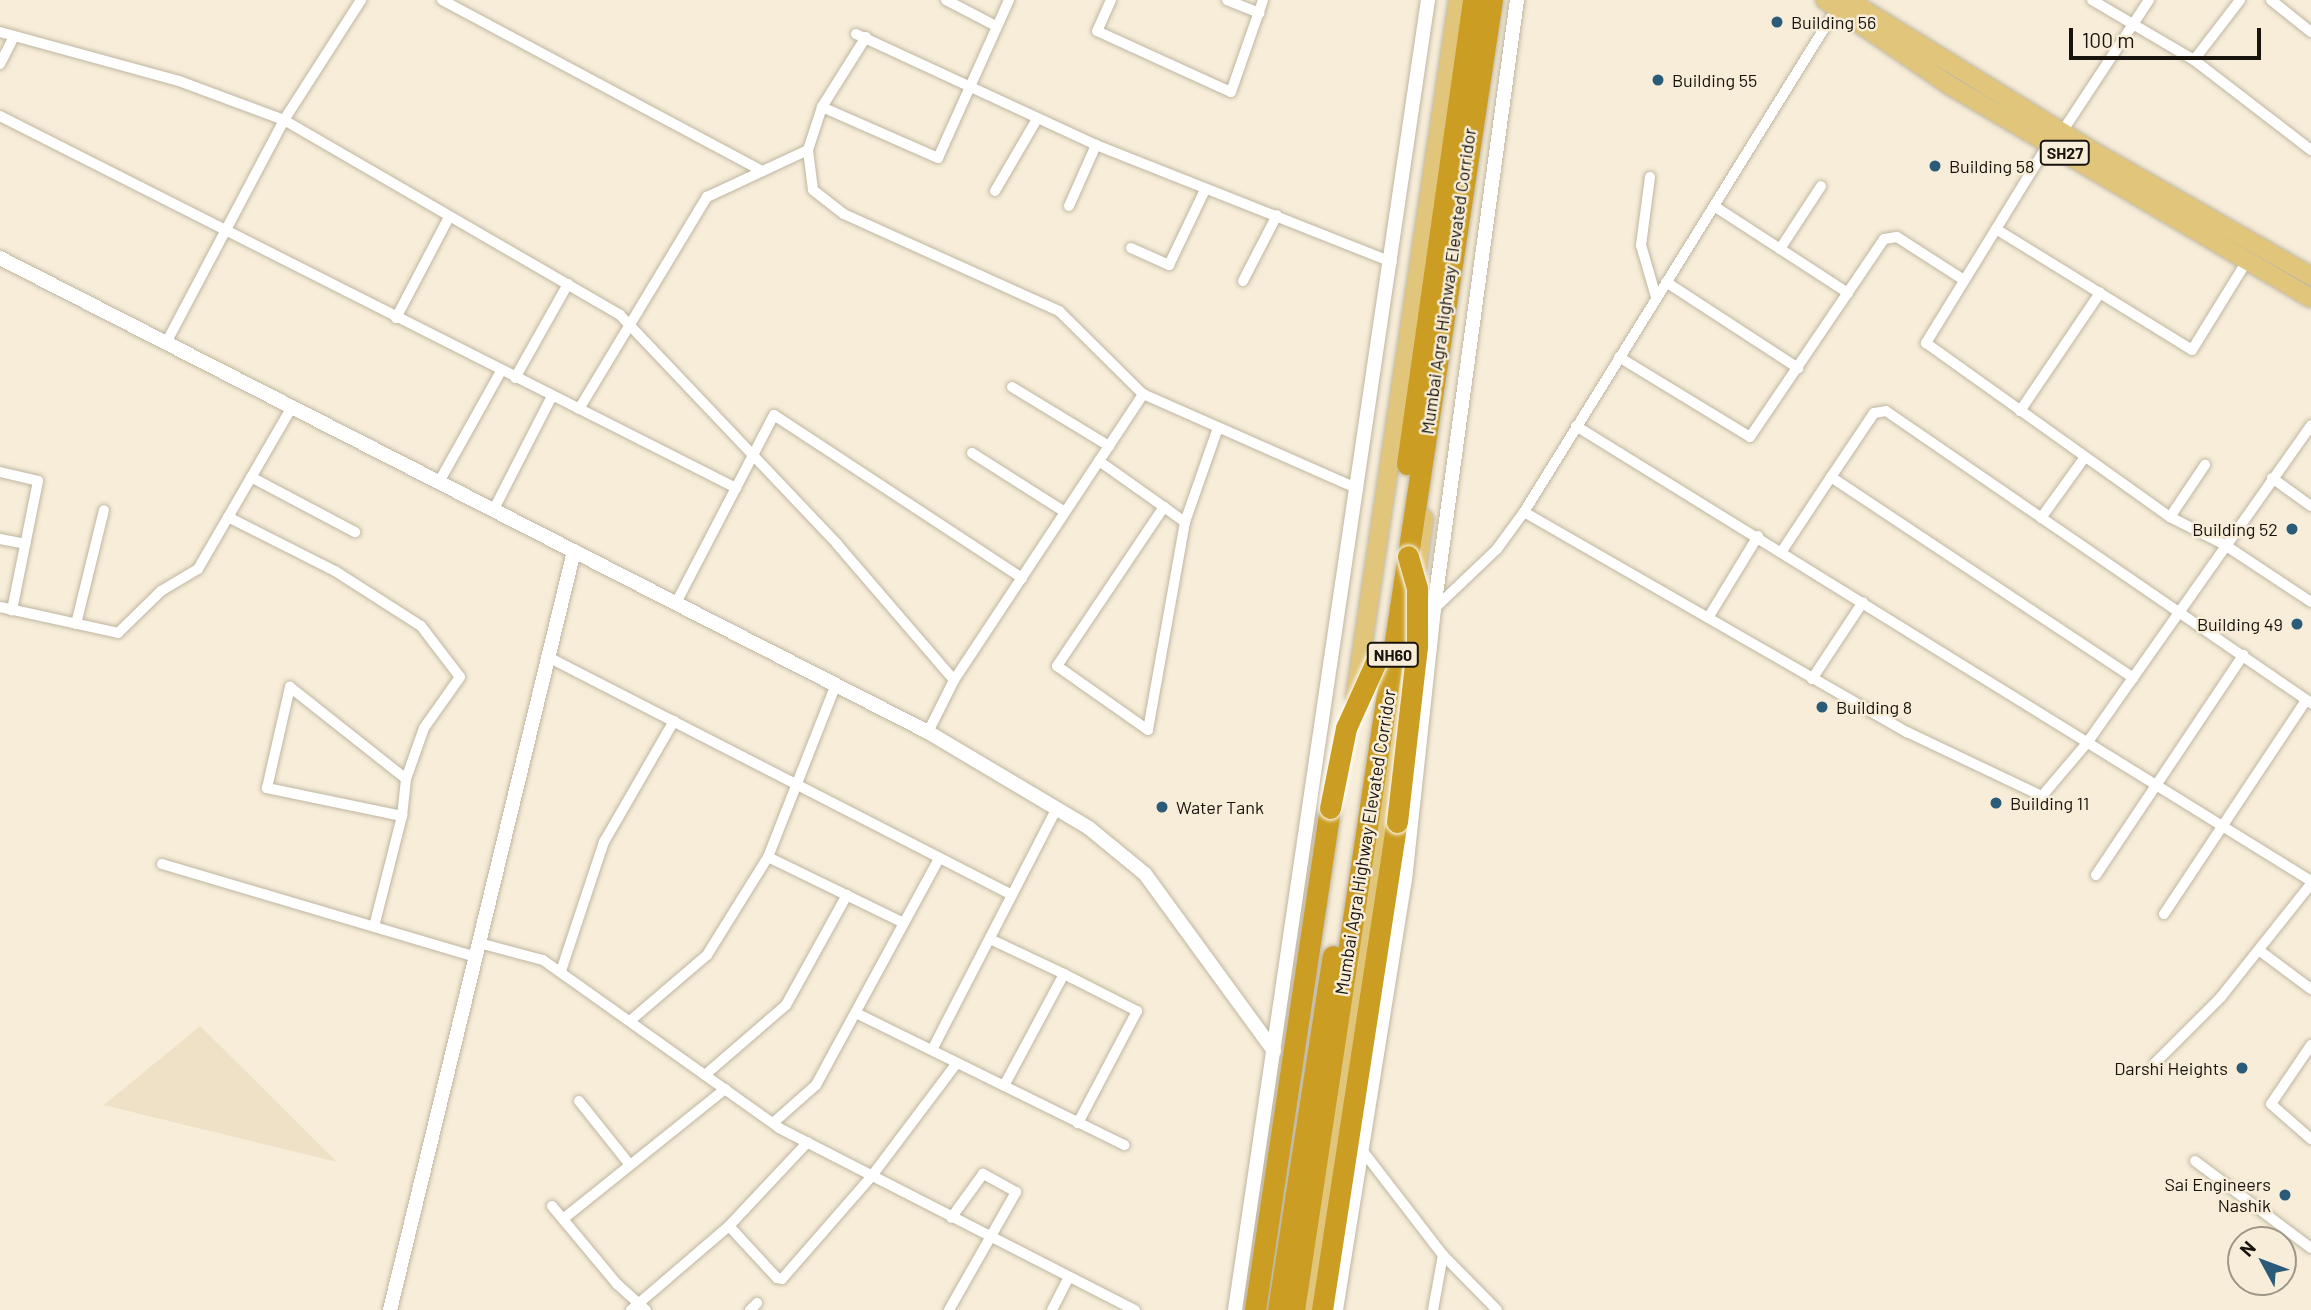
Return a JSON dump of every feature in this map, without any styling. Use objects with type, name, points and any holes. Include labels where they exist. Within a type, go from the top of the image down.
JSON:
[{"type":"highway","name":"Mumbai Agra Highway Elevated Corridor","points":[[1278,1310],[1379,655],[1473,0]]},
{"type":"highway","name":"Mumbai Agra Highway Elevated Corridor","points":[[1294,1310],[1492,0]]},
{"type":"highway","points":[[1322,1310],[1397,822],[1417,647],[1417,588],[1408,556]]},
{"type":"highway","points":[[1255,1310],[1330,808],[1346,728],[1379,655]]},
{"type":"main road","points":[[1264,1310],[1458,0]]},
{"type":"main road","points":[[1306,1310],[1384,810],[1500,0]]},
{"type":"main road","name":"SH27","points":[[1838,2],[2247,261],[2303,293]]},
{"type":"main road","name":"SH27","points":[[2055,137],[2308,274]]},
{"type":"main road","points":[[2303,293],[2308,274]]},
{"type":"street","points":[[166,342],[284,120],[361,0]]},
{"type":"street","points":[[442,0],[762,171]]},
{"type":"street","points":[[946,0],[996,26]]},
{"type":"street","points":[[822,107],[938,159],[1009,0]]},
{"type":"street","points":[[1111,0],[1097,31],[1231,92],[1263,0]]},
{"type":"street","points":[[1227,0],[1259,13]]},
{"type":"street","points":[[1235,1310],[1429,0]]},
{"type":"street","points":[[1336,1310],[1405,880],[1434,610],[1517,0]]},
{"type":"street","points":[[2092,0],[2194,60],[2311,150]]},
{"type":"street","points":[[2149,0],[2055,137],[1926,344],[2170,517],[2225,545],[2311,602]]},
{"type":"street","points":[[2194,60],[2240,0]]},
{"type":"street","points":[[2271,0],[2311,32]]},
{"type":"street","points":[[1434,610],[1497,549],[1524,512],[1838,2]]},
{"type":"street","points":[[0,32],[179,81],[284,120],[448,219],[568,284],[628,323],[754,453],[954,680]]},
{"type":"street","points":[[0,64],[14,36]]},
{"type":"street","points":[[1358,489],[1143,394],[1059,311],[844,214],[813,190],[808,150],[822,107],[861,36],[970,84],[1037,119],[1096,145],[1392,262]]},
{"type":"street","points":[[0,116],[736,488]]},
{"type":"street","points":[[996,191],[1037,119]]},
{"type":"street","points":[[1069,206],[1096,145]]},
{"type":"street","points":[[579,409],[628,323],[707,197],[808,150]]},
{"type":"street","points":[[1650,177],[1642,252],[1656,298]]},
{"type":"street","points":[[1780,249],[1821,186]]},
{"type":"street","points":[[1131,248],[1169,265],[1205,190]]},
{"type":"street","points":[[1714,206],[1848,293]]},
{"type":"street","points":[[1243,281],[1277,215]]},
{"type":"street","points":[[396,318],[448,219]]},
{"type":"street","points":[[1996,229],[2192,349],[2247,261]]},
{"type":"street","points":[[1619,357],[1748,438],[1890,236],[1964,280]]},
{"type":"street","points":[[0,258],[439,482],[495,507],[574,551],[836,684],[928,732],[1057,808],[1109,841],[1145,874],[1274,1051]]},
{"type":"street","points":[[1666,282],[1798,369]]},
{"type":"street","points":[[515,378],[568,284]]},
{"type":"street","points":[[2020,411],[2100,293]]},
{"type":"street","points":[[439,482],[501,370]]},
{"type":"street","points":[[1012,387],[1109,446]]},
{"type":"street","points":[[928,732],[954,680],[1143,394]]},
{"type":"street","points":[[495,507],[552,396]]},
{"type":"street","points":[[0,607],[118,633],[161,591],[198,569],[292,407]]},
{"type":"street","points":[[1782,551],[1874,412],[1883,410],[2308,701],[2164,914]]},
{"type":"street","points":[[676,603],[774,415],[1022,578]]},
{"type":"street","points":[[1576,425],[2311,883],[2260,951],[2155,1063]]},
{"type":"street","points":[[1524,512],[1907,732],[2038,797],[2053,787],[2087,743],[2311,425]]},
{"type":"street","points":[[1164,507],[1057,666],[1148,730],[1185,522],[1219,428]]},
{"type":"street","points":[[972,453],[1065,512]]},
{"type":"street","points":[[2041,518],[2085,457]]},
{"type":"street","points":[[1099,461],[1185,522]]},
{"type":"street","points":[[2170,517],[2205,465]]},
{"type":"street","points":[[0,472],[38,481],[12,610]]},
{"type":"street","points":[[251,477],[355,532]]},
{"type":"street","points":[[1830,477],[2133,678]]},
{"type":"street","points":[[2272,478],[2311,506]]},
{"type":"street","points":[[76,624],[104,510]]},
{"type":"street","points":[[229,517],[335,571],[421,626],[460,677],[424,728],[406,779],[402,816],[374,927]]},
{"type":"street","points":[[1709,618],[1758,536]]},
{"type":"street","points":[[0,539],[26,544]]},
{"type":"street","points":[[390,1310],[574,551]]},
{"type":"street","points":[[1812,679],[1863,602]]},
{"type":"street","points":[[2096,875],[2243,655]]},
{"type":"street","points":[[548,657],[1012,895]]},
{"type":"street","points":[[631,1020],[707,955],[768,857],[836,684]]},
{"type":"street","points":[[402,816],[267,788],[290,687],[406,779]]},
{"type":"street","points":[[561,971],[604,842],[674,721]]},
{"type":"street","points":[[932,1050],[1057,808]]},
{"type":"street","points":[[768,857],[904,923]]},
{"type":"street","points":[[773,1123],[816,1085],[858,1014],[939,858]]},
{"type":"street","points":[[162,864],[374,927],[477,950],[543,960],[773,1123],[989,1238],[1135,1310]]},
{"type":"street","points":[[705,1075],[786,1005],[847,895]]},
{"type":"street","points":[[990,939],[1137,1012],[1078,1123]]},
{"type":"street","points":[[2260,951],[2311,989]]},
{"type":"street","points":[[1004,1086],[1064,974]]},
{"type":"street","points":[[858,1014],[1124,1145]]},
{"type":"street","points":[[2311,1045],[2271,1104],[2311,1139]]},
{"type":"street","points":[[729,1226],[776,1278],[782,1279],[871,1177],[957,1063]]},
{"type":"street","points":[[563,1219],[725,1089]]},
{"type":"street","points":[[579,1101],[630,1165]]},
{"type":"street","points":[[552,1206],[638,1308],[729,1226],[808,1142]]},
{"type":"street","points":[[1362,1150],[1443,1255],[1497,1310]]},
{"type":"street","points":[[2195,1161],[2311,1248]]},
{"type":"street","points":[[949,1310],[1016,1192],[982,1174],[951,1218]]},
{"type":"street","points":[[1433,1310],[1443,1255]]},
{"type":"street","points":[[1052,1310],[1068,1278]]},
{"type":"shaded area","points":[[200,1026],[337,1162],[104,1105]]},
{"type":"place","name":"Building 56","points":[[1777,22]]},
{"type":"place","name":"Building 55","points":[[1658,80]]},
{"type":"place","name":"Building 58","points":[[1935,166]]},
{"type":"place","name":"Building 52","points":[[2292,529]]},
{"type":"place","name":"Building 49","points":[[2297,624]]},
{"type":"place","name":"Building 8","points":[[1822,707]]},
{"type":"place","name":"Building 11","points":[[1996,803]]},
{"type":"place","name":"Water Tank","points":[[1162,807]]},
{"type":"place","name":"Darshi Heights","points":[[2242,1068]]},
{"type":"place","name":"Sai Engineers Nashik","points":[[2285,1195]]}]
